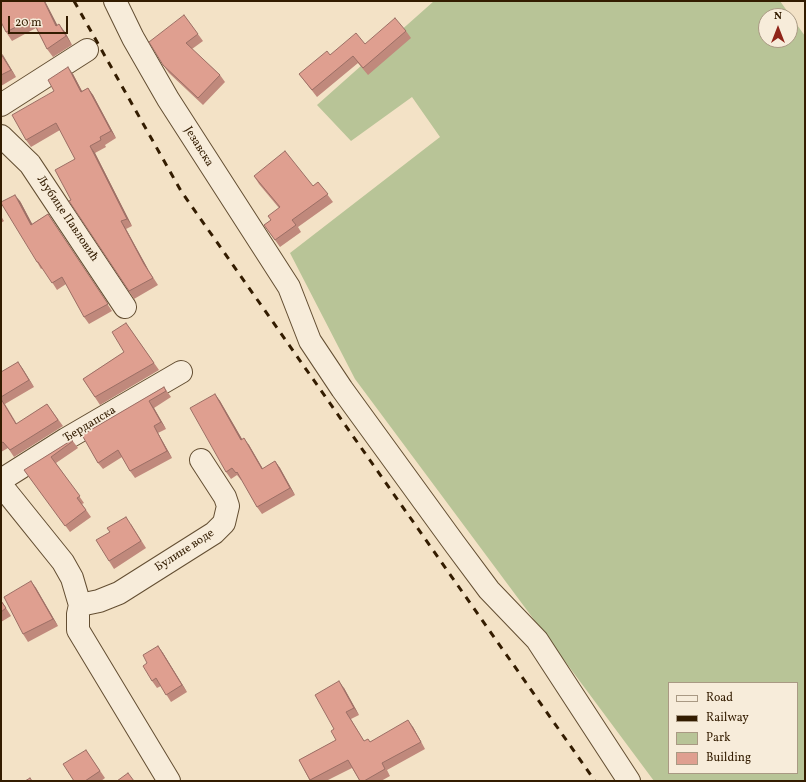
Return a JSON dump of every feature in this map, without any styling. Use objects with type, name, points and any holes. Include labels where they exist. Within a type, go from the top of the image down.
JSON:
[{"type":"street","name":"Језавска","points":[[116,1],[133,38],[168,99],[289,287],[310,341],[342,389],[489,590],[537,640],[628,781]]},
{"type":"street","points":[[1,105],[87,50]]},
{"type":"street","name":"Љубице Павловић","points":[[1,136],[30,164],[125,307]]},
{"type":"street","name":"Ђердапска","points":[[1,480],[66,439],[180,372]]},
{"type":"street","name":"Булине воде","points":[[80,605],[99,601],[119,593],[214,533],[224,523],[228,506],[225,497],[201,460]]},
{"type":"street","points":[[1,485],[63,562],[72,578],[80,605],[78,614],[78,630],[169,781]]},
{"type":"green space","points":[[434,1],[780,1],[785,8],[758,8],[758,48],[798,48],[798,26],[805,36],[805,781],[654,781],[355,379],[290,253],[440,137],[412,97],[351,141],[317,105]]},
{"type":"building","points":[[1,1],[44,1],[56,26],[59,24],[66,36],[47,49],[32,19],[6,32],[1,22]]},
{"type":"building","points":[[184,15],[198,34],[186,43],[220,75],[198,98],[163,65],[149,42]]},
{"type":"building","points":[[395,18],[406,31],[363,68],[353,56],[312,90],[299,74],[327,51],[330,55],[356,33],[365,44]]},
{"type":"building","points":[[1,54],[11,70],[1,75]]},
{"type":"building","points":[[68,67],[81,92],[88,88],[111,131],[100,137],[101,140],[90,146],[127,219],[121,221],[153,278],[129,291],[69,201],[71,200],[55,170],[75,159],[56,123],[26,140],[12,115],[54,91],[48,80]]},
{"type":"building","points":[[285,151],[313,186],[318,182],[328,194],[292,220],[296,225],[275,240],[264,225],[271,220],[268,216],[280,207],[254,176]]},
{"type":"building","points":[[15,195],[31,225],[48,214],[108,304],[84,317],[62,277],[52,283],[37,262],[1,203]]},
{"type":"building","points":[[126,323],[154,363],[95,397],[83,379],[124,352],[112,332]]},
{"type":"building","points":[[18,362],[29,380],[1,397],[1,372]]},
{"type":"building","points":[[164,387],[166,391],[149,401],[161,422],[154,426],[167,451],[130,471],[118,450],[98,463],[82,435]]},
{"type":"building","points":[[215,394],[241,440],[244,438],[262,469],[275,461],[290,488],[257,507],[237,472],[236,473],[232,468],[226,472],[190,408]]},
{"type":"building","points":[[1,399],[16,424],[47,404],[58,420],[10,450],[3,442],[1,443]]},
{"type":"building","points":[[72,440],[73,441],[51,457],[80,496],[77,498],[86,510],[65,526],[24,470]]},
{"type":"building","points":[[126,517],[141,541],[109,561],[96,540],[110,532],[107,528]]},
{"type":"building","points":[[31,581],[53,619],[23,634],[4,597]]},
{"type":"building","points":[[1,601],[6,608],[1,612]]},
{"type":"building","points":[[158,646],[182,685],[166,695],[156,678],[152,681],[143,666],[147,663],[143,655]]},
{"type":"building","points":[[339,681],[354,708],[346,712],[364,741],[368,739],[370,742],[408,720],[421,742],[382,763],[385,769],[364,781],[360,781],[348,760],[310,780],[299,760],[336,740],[331,731],[334,729],[315,695]]},
{"type":"building","points":[[86,750],[100,771],[85,781],[74,781],[63,764]]},
{"type":"building","points":[[128,773],[134,781],[117,781]]},
{"type":"building","points":[[30,778],[32,781],[25,781]]},
{"type":"railway","points":[[74,1],[181,191],[595,781]]}]
